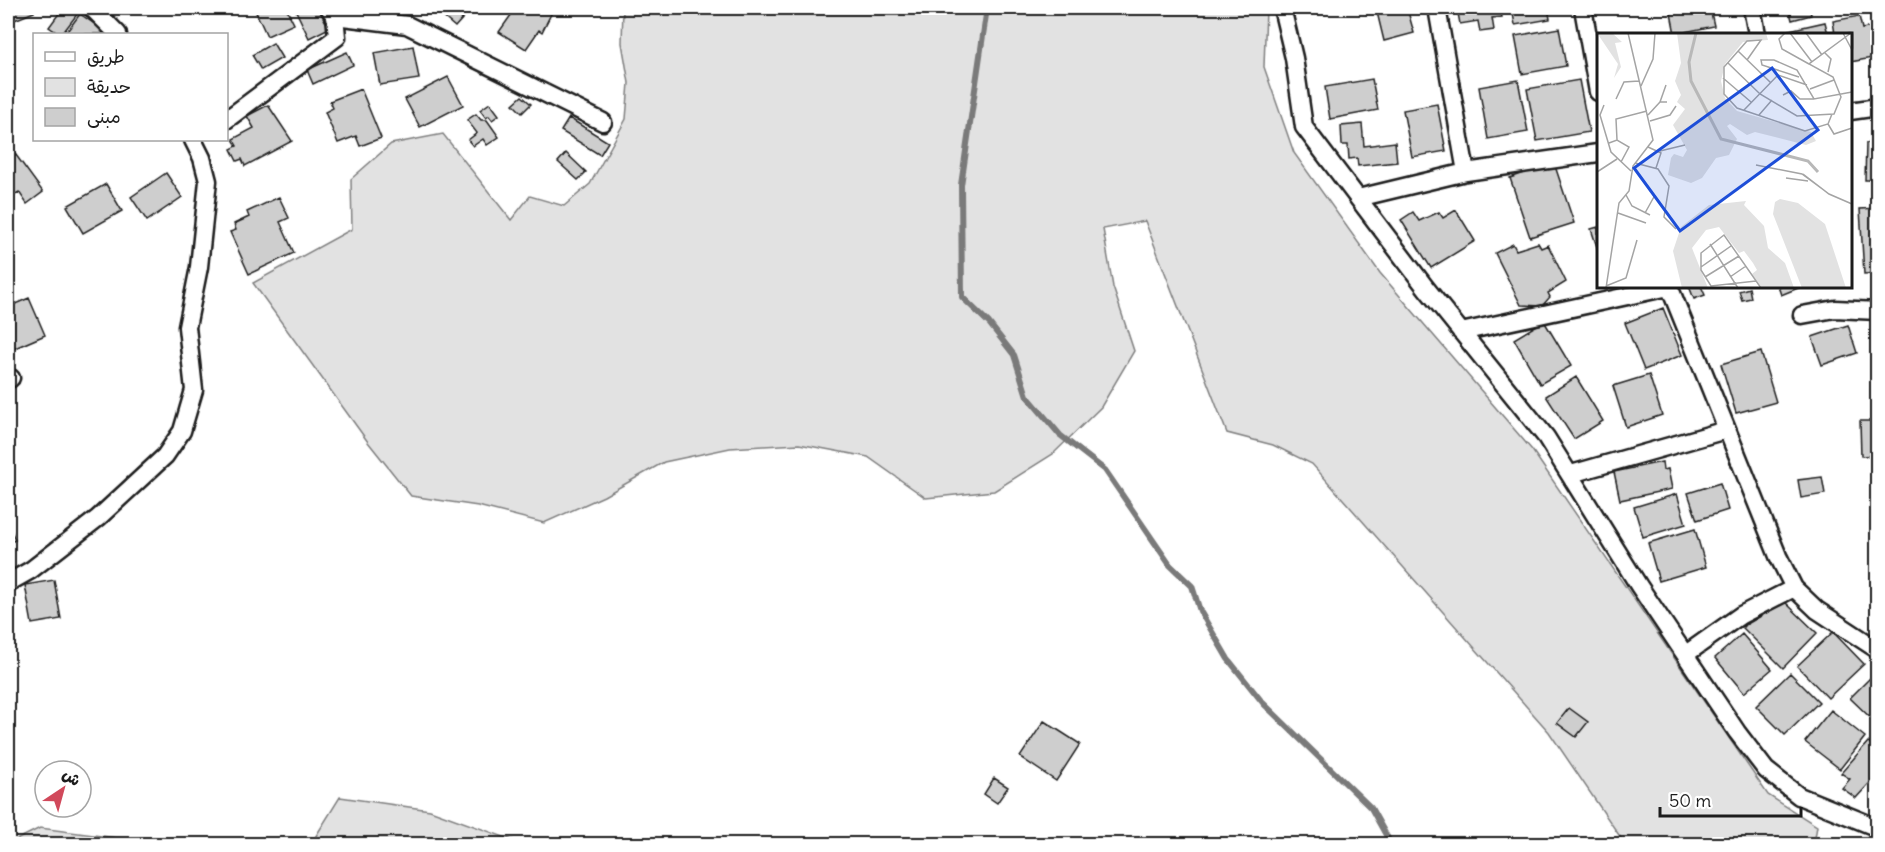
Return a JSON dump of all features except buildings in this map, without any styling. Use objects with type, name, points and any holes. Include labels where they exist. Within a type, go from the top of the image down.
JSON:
[{"type":"street","points":[[92,8],[117,33]]},
{"type":"street","points":[[1282,8],[1294,58],[1304,127],[1461,332],[1504,383],[1571,474],[1639,586],[1737,732],[1767,770],[1799,796],[1878,828]]},
{"type":"street","points":[[1437,8],[1466,171]]},
{"type":"street","points":[[1583,8],[1597,82]]},
{"type":"street","points":[[1752,8],[1757,33]]},
{"type":"street","points":[[228,119],[337,37],[332,12],[407,25],[603,122]]},
{"type":"street","points":[[1852,111],[1878,107]]},
{"type":"street","points":[[8,584],[31,570],[98,518],[165,456],[182,431],[194,390],[187,327],[199,267],[208,181],[196,141]]},
{"type":"street","points":[[1358,198],[1466,171],[1597,153]]},
{"type":"street","points":[[1461,332],[1664,288]]},
{"type":"street","points":[[1669,288],[1778,556],[1794,588],[1817,610],[1878,651]]},
{"type":"street","points":[[1802,315],[1835,309],[1878,310]]},
{"type":"street","points":[[1571,474],[1726,430]]},
{"type":"street","points":[[1686,654],[1741,615],[1794,588]]},
{"type":"green space","points":[[623,8],[1266,8],[1264,67],[1294,153],[1380,273],[1532,450],[1768,795],[1817,826],[1814,844],[1625,844],[1549,732],[1312,464],[1273,445],[1227,433],[1145,221],[1103,229],[1113,287],[1134,351],[1101,407],[1053,454],[994,491],[926,498],[868,457],[799,444],[730,448],[664,462],[604,496],[544,523],[478,506],[411,496],[368,442],[253,283],[352,229],[351,179],[391,144],[443,134],[511,220],[530,196],[564,206],[590,184],[626,119],[629,83],[622,43]]},
{"type":"green space","points":[[340,797],[430,810],[523,844],[311,844]]},
{"type":"green space","points":[[40,828],[163,844],[8,844]]},
{"type":"waterway","points":[[987,8],[961,185],[962,297],[989,323],[1014,355],[1027,396],[1060,435],[1105,470],[1170,565],[1192,586],[1200,611],[1228,659],[1263,703],[1371,808],[1391,844]]}]
